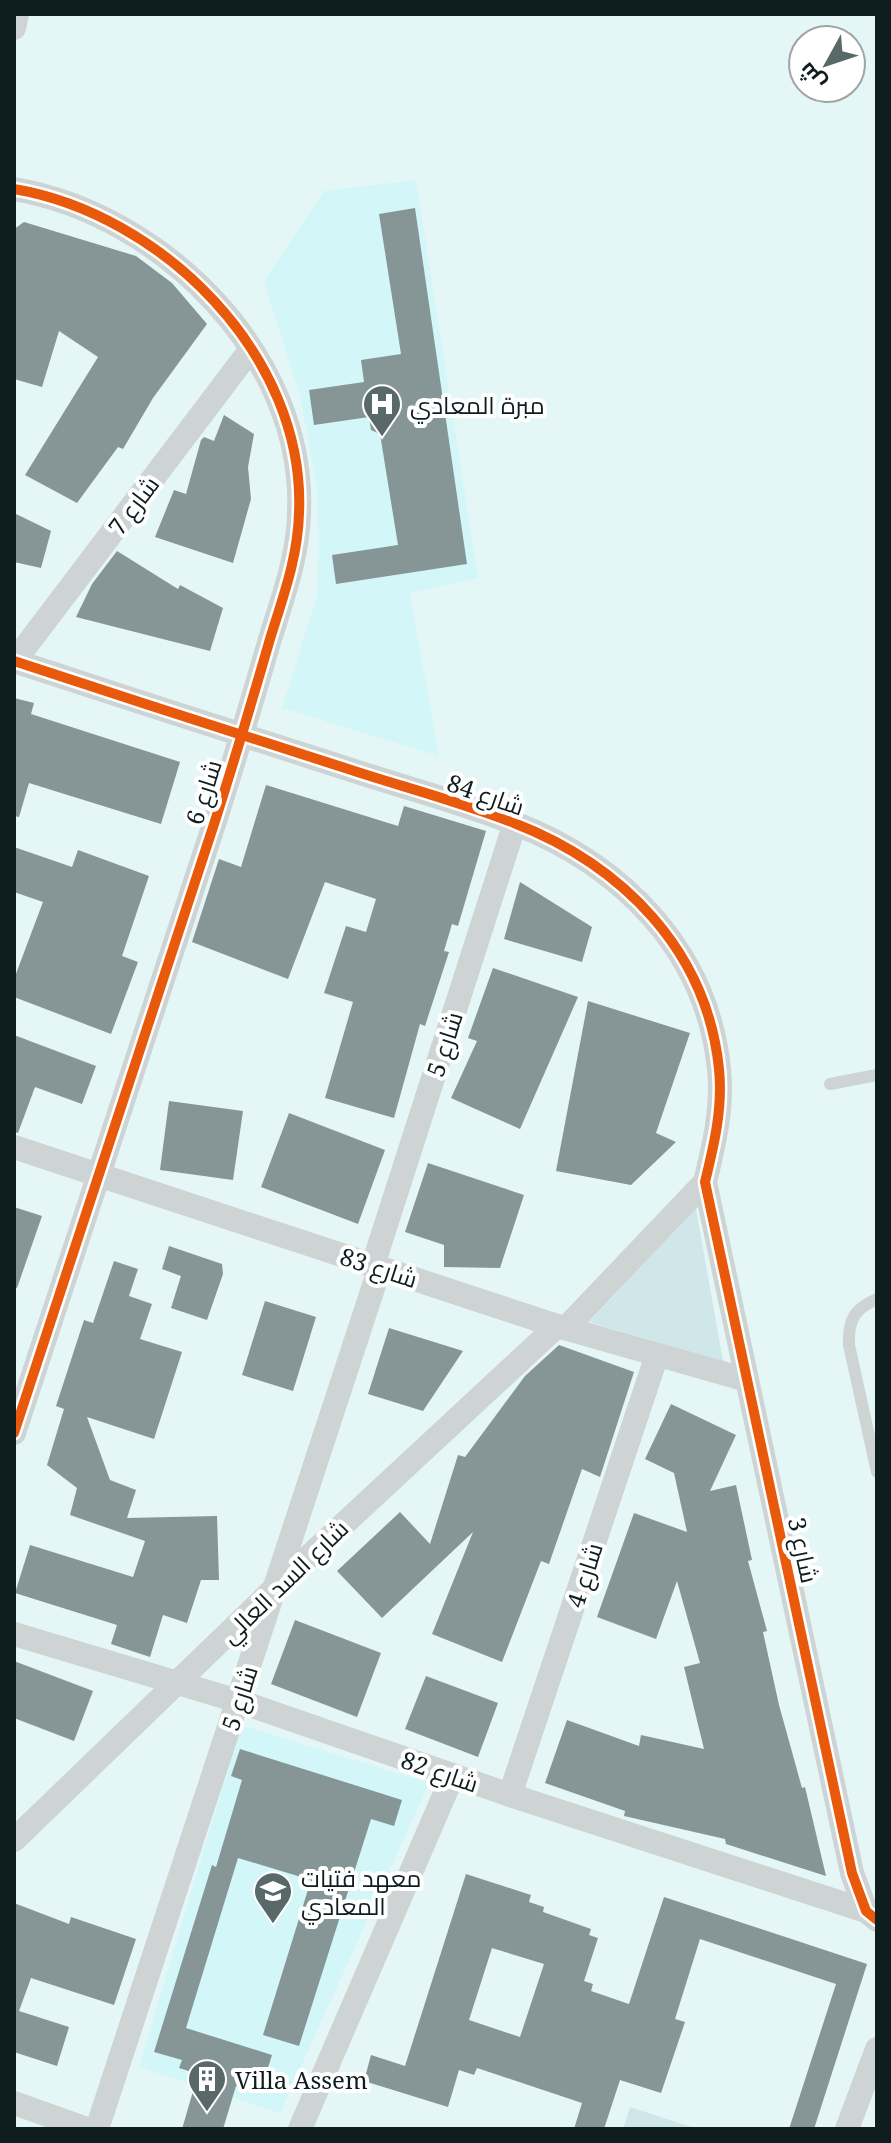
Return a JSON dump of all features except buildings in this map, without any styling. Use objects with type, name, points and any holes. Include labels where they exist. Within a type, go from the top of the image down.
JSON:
[{"type":"street","points":[[14,28],[17,14]]},
{"type":"street","name":"شارع 6","points":[[14,189],[89,211],[139,237],[183,271],[221,308],[251,349],[276,397],[294,453],[300,512],[292,570],[243,735],[14,1433]]},
{"type":"street","name":"شارع 7","points":[[14,662],[251,349]]},
{"type":"street","name":"شارع 84","points":[[14,662],[515,823],[606,872],[642,902],[672,938],[696,979],[711,1024],[719,1071],[718,1127],[705,1182]]},
{"type":"street","name":"شارع 5","points":[[97,2129],[276,1587],[515,823]]},
{"type":"street","name":"شارع 83","points":[[14,1147],[562,1327],[747,1380]]},
{"type":"street","name":"شارع السد العالي","points":[[14,1840],[276,1587],[562,1327],[705,1182]]},
{"type":"street","name":"شارع 3","points":[[705,1182],[849,1859],[857,1892],[872,1916]]},
{"type":"street","name":"شارع 4","points":[[510,1795],[657,1355]]},
{"type":"street","name":"شارع 82","points":[[14,1634],[238,1701],[872,1916]]},
{"type":"street","points":[[300,2129],[453,1775]]},
{"type":"street","points":[[847,2129],[877,2049]]},
{"type":"street","points":[[14,2103],[87,2129]]},
{"type":"lane","points":[[830,1084],[877,1075]]},
{"type":"lane","points":[[877,1299],[860,1307],[848,1324],[849,1345],[877,1472]]},
{"type":"shaded area","name":"مبرة المعادي","points":[[416,180],[478,578],[410,593],[439,756],[282,708],[317,596],[319,540],[316,480],[300,396],[264,281],[324,191]]},
{"type":"shaded area","points":[[696,1209],[723,1361],[589,1322]]},
{"type":"shaded area","name":"معهد فتيات المعادي","points":[[241,1725],[429,1783],[280,2113],[139,2067]]},
{"type":"shaded area","points":[[630,2107],[698,2129],[623,2129]]},
{"type":"cycle path","points":[[14,189],[69,204],[122,228],[171,261],[215,302],[251,348],[278,400],[295,455],[299,513],[289,577],[230,773],[14,1433]]},
{"type":"cycle path","points":[[14,661],[514,823],[590,862],[623,888],[652,917],[677,950],[697,986],[711,1026],[719,1069],[719,1112],[705,1182],[852,1873],[866,1911],[877,1920]]},
{"type":"place","name":"مبرة المعادي","points":[[382,438]]},
{"type":"place","name":"معهد فتيات المعادي","points":[[273,1925]]},
{"type":"place","name":"Villa Assem","points":[[207,2113]]}]
